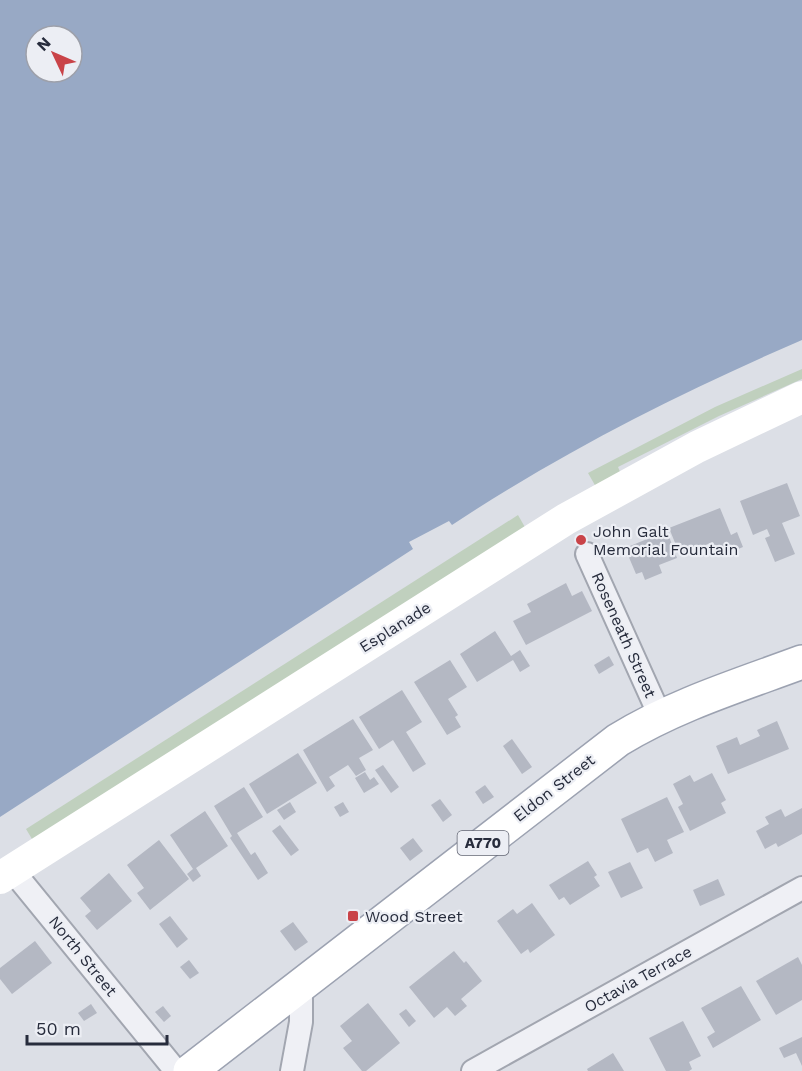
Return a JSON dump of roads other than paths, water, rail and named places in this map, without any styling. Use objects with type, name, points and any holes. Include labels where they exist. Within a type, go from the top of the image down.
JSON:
[{"type":"main road","name":"Eldon Street","points":[[190,1071],[593,758],[636,728],[660,716],[802,662]]},
{"type":"street","name":"Esplanade","points":[[6,874],[566,519],[697,447],[802,397]]},
{"type":"street","name":"Roseneath Street","points":[[587,554],[660,716]]},
{"type":"street","name":"North Street","points":[[6,874],[176,1071]]},
{"type":"street","name":"Octavia Terrace","points":[[473,1071],[802,888]]},
{"type":"street","points":[[292,1071],[301,1022],[301,985]]},
{"type":"water","points":[[0,0],[802,0],[802,340],[667,402],[579,448],[452,525],[449,521],[409,542],[413,549],[0,817]]},
{"type":"place","name":"John Galt Memorial Fountain","points":[[581,540]]},
{"type":"place","name":"Wood Street","points":[[353,916]]}]
